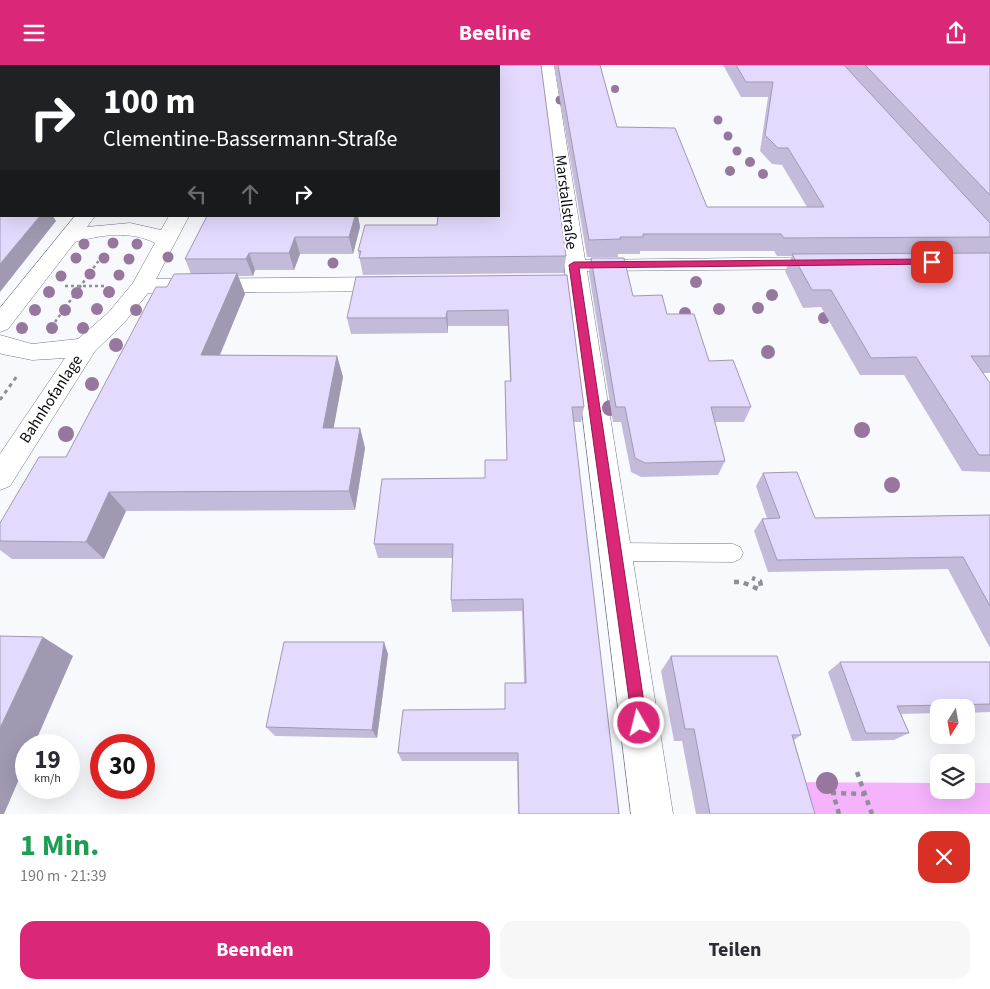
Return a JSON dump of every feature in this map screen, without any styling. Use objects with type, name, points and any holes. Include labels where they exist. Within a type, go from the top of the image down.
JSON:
[{"type":"street","name":"Marstallstraße","points":[[547,65],[568,277],[615,552],[652,814]]},
{"type":"street","points":[[0,324],[84,217]]},
{"type":"street","name":"Bahnhofanlage","points":[[0,479],[86,345],[116,318],[142,286],[178,217]]},
{"type":"street","points":[[68,238],[103,230],[120,230],[154,233],[165,240]]},
{"type":"street","points":[[568,277],[844,263]]},
{"type":"street","points":[[142,286],[415,283]]},
{"type":"street","name":"Bahnhofanlage","points":[[0,343],[22,352],[34,353],[51,353],[86,345]]},
{"type":"lane","points":[[615,552],[733,553]]},
{"type":"path","points":[[0,400],[120,230]]},
{"type":"path","points":[[31,285],[142,286]]},
{"type":"path","points":[[742,582],[758,589],[761,586],[760,581],[752,578]]},
{"type":"path","points":[[857,772],[872,814]]},
{"type":"path","points":[[839,814],[833,793],[865,794]]},
{"type":"shaded area","points":[[784,782],[930,783],[930,799],[975,799],[975,783],[990,783],[990,814],[793,814]]},
{"type":"building","points":[[500,65],[541,65],[566,256],[359,258],[361,251],[358,251],[365,225],[437,225],[438,217],[500,217]]},
{"type":"building","points":[[558,65],[600,65],[617,127],[675,128],[707,207],[824,207],[788,148],[778,148],[765,135],[773,82],[746,82],[736,65],[844,65],[990,223],[990,237],[784,238],[781,234],[643,234],[643,237],[589,240]]},
{"type":"building","points":[[865,65],[990,65],[990,195]]},
{"type":"building","points":[[0,217],[39,217],[0,264]]},
{"type":"building","points":[[206,217],[355,217],[349,237],[295,237],[289,253],[249,253],[246,259],[185,259]]},
{"type":"building","points":[[990,253],[990,356],[971,356],[990,383],[990,455],[979,455],[916,357],[871,358],[831,290],[812,290],[792,254]]},
{"type":"building","points":[[591,258],[624,258],[633,296],[662,295],[667,314],[694,314],[709,361],[733,360],[751,407],[711,407],[725,461],[645,463],[635,458],[625,407],[616,407]]},
{"type":"building","points":[[237,273],[201,355],[337,356],[323,428],[360,428],[349,491],[109,492],[86,542],[0,541],[0,523],[39,457],[66,457],[156,287],[167,287],[174,274]]},
{"type":"building","points":[[567,275],[584,407],[572,407],[619,814],[519,814],[518,753],[398,753],[403,710],[505,709],[505,683],[526,683],[523,599],[451,600],[453,544],[374,544],[382,479],[485,478],[485,460],[507,460],[505,381],[511,381],[508,310],[447,311],[446,318],[347,318],[356,277]]},
{"type":"building","points":[[797,472],[815,518],[990,515],[990,606],[963,557],[777,560],[762,519],[780,518],[763,473]]},
{"type":"building","points":[[0,636],[43,637],[0,728]]},
{"type":"building","points":[[284,642],[384,642],[372,730],[266,727]]},
{"type":"building","points":[[671,656],[777,656],[801,735],[792,735],[815,814],[710,814],[694,729],[685,729]]},
{"type":"building","points":[[840,662],[990,662],[990,704],[975,704],[975,699],[930,699],[930,705],[897,706],[909,733],[866,733]]},
{"type":"route","points":[[639,723],[574,265],[932,262]]}]
